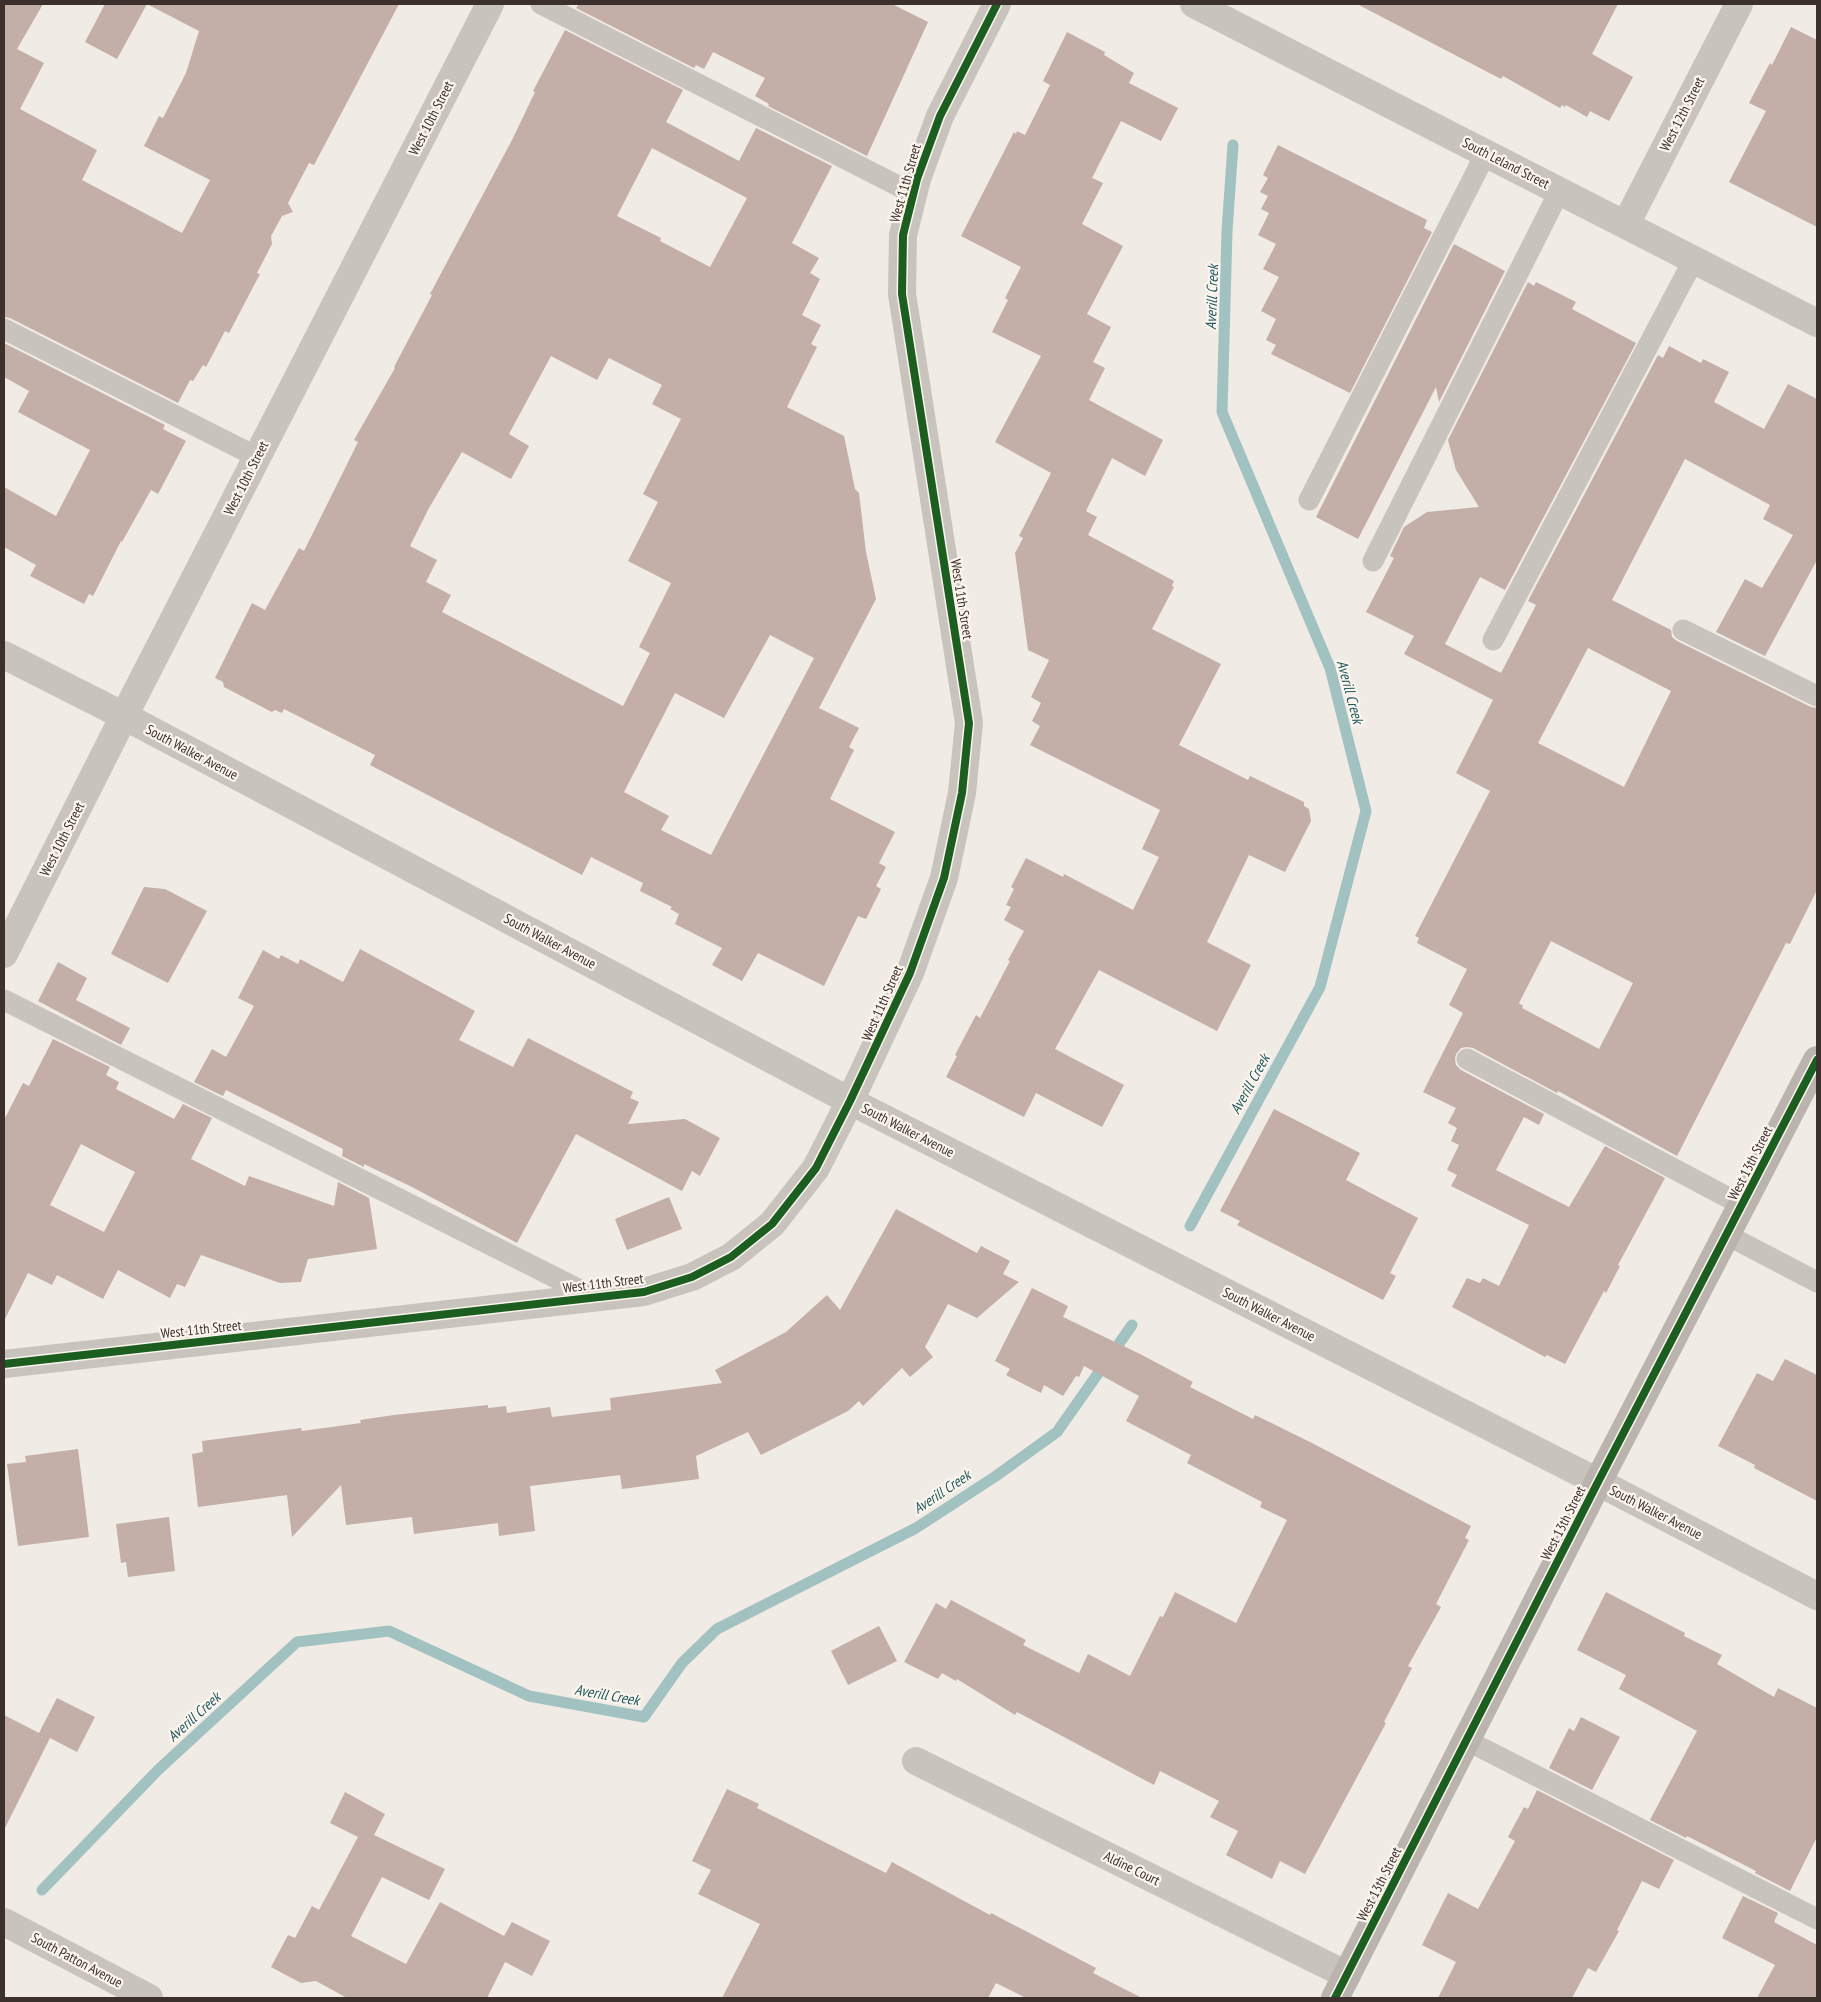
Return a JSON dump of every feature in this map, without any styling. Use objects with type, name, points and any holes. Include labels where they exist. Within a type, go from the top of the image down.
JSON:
[{"type":"main road","name":"West 13th Street","points":[[1341,1987],[1598,1482],[1817,1060]]},
{"type":"street","name":"West 10th Street","points":[[4,954],[124,716],[490,4]]},
{"type":"street","name":"West 11th Street","points":[[4,1364],[644,1292],[692,1276],[731,1257],[772,1224],[816,1168],[910,973],[944,878],[962,793],[969,722],[902,294],[904,235],[914,194],[940,116],[997,4]]},
{"type":"street","name":"South Leland Street","points":[[1194,4],[1560,190],[1817,324]]},
{"type":"street","name":"West 12th Street","points":[[1626,224],[1739,4]]},
{"type":"street","name":"South Walker Avenue","points":[[4,655],[124,716],[850,1100],[1817,1596]]},
{"type":"street","name":"Aldine Court","points":[[916,1761],[1341,1987]]},
{"type":"street","name":"South Patton Avenue","points":[[4,1922],[149,1998]]},
{"type":"lane","points":[[541,4],[914,194]]},
{"type":"lane","points":[[1309,500],[1486,152]]},
{"type":"lane","points":[[1373,561],[1560,190]]},
{"type":"lane","points":[[1493,640],[1694,259]]},
{"type":"lane","points":[[4,329],[257,457]]},
{"type":"lane","points":[[1683,630],[1817,696]]},
{"type":"lane","points":[[4,1000],[594,1297]]},
{"type":"lane","points":[[1467,1059],[1742,1205]]},
{"type":"lane","points":[[1727,1234],[1817,1282]]},
{"type":"lane","points":[[1466,1740],[1817,1919]]},
{"type":"building","points":[[4,4],[43,4],[17,49],[44,63],[20,109],[97,150],[82,180],[182,233],[210,180],[144,146],[159,116],[163,118],[186,73],[199,31],[147,4],[399,4],[314,165],[309,163],[288,203],[293,212],[282,216],[271,236],[272,244],[257,273],[260,274],[229,333],[225,331],[206,367],[203,365],[193,381],[190,380],[178,403],[10,318],[4,317]]},
{"type":"building","points":[[105,4],[147,4],[117,59],[85,42]]},
{"type":"building","points":[[579,4],[892,4],[928,22],[867,156],[768,106],[769,104],[755,96],[765,78],[713,52],[704,69],[696,65],[694,68],[576,8]]},
{"type":"building","points":[[1357,4],[1618,4],[1592,54],[1633,77],[1609,121],[1590,111],[1587,117],[1566,105],[1565,107],[1562,105],[1560,108],[1503,76],[1501,79]]},
{"type":"building","points":[[1791,27],[1817,40],[1817,227],[1729,182],[1766,111],[1749,103],[1770,63],[1772,65]]},
{"type":"building","points":[[565,30],[683,90],[666,122],[739,161],[756,128],[832,166],[792,243],[819,258],[810,273],[820,279],[802,315],[821,325],[811,344],[817,347],[787,407],[844,436],[855,489],[859,493],[866,552],[876,599],[819,708],[859,728],[849,747],[854,750],[830,799],[895,832],[879,863],[886,867],[876,886],[881,889],[866,919],[858,916],[824,986],[758,953],[742,981],[712,965],[722,948],[675,924],[679,914],[670,909],[672,907],[640,891],[643,883],[591,857],[582,875],[370,765],[375,755],[284,709],[282,713],[275,710],[272,712],[224,687],[223,682],[215,678],[252,603],[265,610],[299,548],[304,551],[358,442],[354,440],[395,368],[432,295],[430,294],[513,138],[535,92],[533,91]],"holes":[[[652,148],[747,198],[710,267],[660,241],[661,238],[617,216]],[[551,356],[597,380],[609,358],[662,385],[652,404],[681,419],[643,494],[658,502],[628,561],[671,583],[639,647],[650,653],[623,706],[442,612],[451,595],[426,582],[437,560],[410,546],[429,508],[462,452],[511,479],[529,446],[509,434]],[[770,635],[814,658],[711,855],[661,830],[669,816],[624,792],[675,693],[724,718]]]},
{"type":"building","points":[[1067,32],[1105,52],[1104,55],[1134,73],[1129,83],[1178,108],[1161,141],[1121,121],[1092,178],[1103,183],[1082,224],[1123,246],[1087,314],[1111,327],[1093,362],[1105,368],[1089,400],[1163,440],[1145,476],[1112,458],[1086,511],[1097,517],[1088,535],[1174,581],[1172,586],[1174,587],[1152,629],[1221,664],[1179,745],[1248,780],[1250,776],[1304,802],[1304,806],[1309,809],[1311,821],[1285,872],[1249,855],[1207,942],[1251,965],[1217,1031],[1099,970],[1055,1049],[1124,1085],[1102,1127],[1036,1093],[1024,1117],[946,1077],[976,1015],[980,1018],[1024,931],[1004,920],[1011,907],[1006,905],[1014,889],[1011,887],[1026,858],[1063,877],[1064,874],[1133,910],[1159,857],[1142,849],[1160,810],[1030,745],[1040,726],[1032,721],[1041,703],[1031,697],[1049,660],[1028,650],[1015,553],[1023,538],[1019,536],[1051,473],[995,442],[1041,356],[992,332],[1008,300],[1005,298],[1021,267],[961,236],[1014,132],[1016,134],[1017,131],[1025,135],[1050,85],[1043,81]]},
{"type":"building","points":[[1278,145],[1427,220],[1424,228],[1432,232],[1350,393],[1271,354],[1276,345],[1266,340],[1276,319],[1261,311],[1279,277],[1263,269],[1276,244],[1258,235],[1269,213],[1261,209],[1268,196],[1260,192],[1268,178],[1263,175]]},
{"type":"building","points":[[1454,244],[1505,271],[1439,402],[1436,387],[1358,539],[1316,517]]},
{"type":"building","points":[[1528,282],[1534,286],[1536,282],[1576,302],[1572,309],[1636,343],[1505,590],[1480,577],[1445,644],[1501,673],[1536,605],[1528,601],[1658,355],[1663,358],[1669,346],[1701,363],[1703,359],[1729,372],[1714,402],[1764,429],[1788,384],[1817,399],[1817,560],[1765,656],[1716,632],[1745,579],[1762,588],[1793,535],[1763,519],[1770,505],[1685,459],[1612,600],[1671,630],[1672,637],[1677,641],[1811,707],[1817,708],[1817,890],[1790,944],[1786,943],[1677,1156],[1558,1091],[1557,1093],[1473,1048],[1461,1048],[1456,1054],[1456,1065],[1461,1070],[1544,1114],[1539,1125],[1524,1117],[1496,1170],[1569,1207],[1605,1146],[1665,1178],[1618,1265],[1620,1266],[1606,1293],[1604,1291],[1565,1364],[1547,1355],[1545,1357],[1452,1307],[1467,1278],[1480,1283],[1483,1278],[1499,1286],[1529,1225],[1451,1186],[1457,1175],[1447,1170],[1459,1145],[1451,1141],[1457,1128],[1448,1123],[1456,1108],[1423,1092],[1463,1013],[1449,1005],[1467,969],[1417,943],[1419,938],[1415,936],[1490,791],[1456,773],[1493,700],[1404,654],[1414,636],[1366,612],[1394,558],[1390,556],[1404,527],[1427,512],[1479,507],[1456,470],[1448,440]],"holes":[[[1588,648],[1671,691],[1624,787],[1538,743]],[[1551,941],[1633,983],[1599,1049],[1522,1008],[1523,1006],[1519,1003]]]},
{"type":"building","points":[[4,343],[165,425],[163,429],[186,441],[158,494],[151,490],[121,541],[93,596],[89,594],[84,604],[30,576],[36,565],[4,547],[4,487],[56,516],[90,450],[18,412],[29,391],[4,377]]},
{"type":"building","points":[[144,887],[165,889],[207,911],[168,983],[111,954]]},
{"type":"building","points":[[360,949],[475,1011],[459,1040],[513,1067],[528,1038],[633,1092],[630,1098],[639,1102],[628,1124],[685,1119],[720,1138],[700,1176],[692,1171],[682,1191],[576,1134],[517,1243],[412,1187],[364,1164],[364,1167],[342,1156],[343,1149],[226,1090],[223,1096],[194,1082],[212,1049],[226,1057],[254,1006],[238,998],[263,950],[279,959],[281,955],[298,964],[300,959],[343,982]]},
{"type":"building","points":[[58,962],[87,978],[76,1000],[130,1028],[121,1045],[38,1001]]},
{"type":"building","points":[[53,1039],[110,1067],[106,1075],[119,1082],[116,1089],[174,1119],[183,1104],[212,1118],[191,1159],[245,1186],[249,1176],[334,1206],[338,1182],[369,1198],[377,1249],[308,1259],[301,1282],[280,1283],[201,1255],[185,1287],[177,1284],[170,1298],[118,1270],[103,1299],[57,1275],[52,1285],[28,1273],[4,1321],[4,1120],[23,1083],[29,1086]],"holes":[[[81,1144],[135,1172],[104,1232],[50,1205]]]},
{"type":"building","points":[[1274,1109],[1360,1153],[1346,1180],[1418,1218],[1390,1273],[1396,1276],[1383,1300],[1237,1225],[1240,1221],[1220,1211]]},
{"type":"building","points":[[669,1197],[682,1229],[627,1250],[615,1219]]},
{"type":"building","points":[[896,1209],[977,1253],[981,1246],[1010,1261],[1003,1274],[1019,1282],[977,1318],[948,1304],[925,1347],[933,1357],[910,1377],[902,1368],[863,1406],[859,1401],[848,1411],[761,1455],[748,1432],[696,1456],[699,1479],[622,1489],[620,1475],[530,1486],[535,1531],[499,1536],[498,1523],[414,1534],[412,1517],[346,1525],[341,1485],[292,1537],[287,1495],[198,1507],[192,1454],[203,1452],[202,1441],[301,1428],[302,1431],[361,1423],[360,1420],[394,1415],[488,1405],[488,1408],[506,1406],[507,1413],[550,1407],[552,1417],[611,1410],[610,1398],[722,1383],[715,1370],[786,1332],[827,1295],[840,1310]]},
{"type":"building","points":[[1032,1288],[1068,1306],[1063,1317],[1193,1382],[1190,1387],[1253,1419],[1255,1415],[1312,1443],[1471,1526],[1465,1538],[1469,1540],[1436,1604],[1441,1607],[1408,1666],[1412,1668],[1384,1722],[1386,1723],[1305,1874],[1280,1861],[1272,1879],[1226,1855],[1238,1831],[1210,1817],[1219,1801],[1160,1771],[1154,1785],[1017,1712],[1015,1715],[957,1679],[956,1681],[942,1673],[938,1679],[904,1662],[936,1603],[946,1609],[951,1600],[1026,1640],[1023,1645],[1079,1673],[1088,1654],[1130,1676],[1160,1616],[1163,1617],[1175,1592],[1236,1623],[1287,1520],[1260,1507],[1262,1502],[1187,1463],[1191,1455],[1126,1421],[1139,1396],[1084,1366],[1079,1377],[1076,1376],[1063,1396],[1044,1385],[1041,1393],[1006,1375],[1010,1369],[995,1361]]},
{"type":"building","points":[[1785,1359],[1817,1375],[1817,1501],[1754,1468],[1755,1465],[1718,1446],[1757,1373],[1773,1381]]},
{"type":"building","points":[[78,1449],[89,1537],[18,1546],[7,1464],[26,1462],[25,1456]]},
{"type":"building","points":[[169,1517],[175,1571],[128,1577],[126,1562],[121,1563],[116,1524]]},
{"type":"building","points":[[1606,1592],[1685,1633],[1684,1636],[1722,1655],[1717,1664],[1774,1697],[1778,1688],[1817,1708],[1817,1837],[1790,1891],[1755,1873],[1756,1871],[1687,1836],[1686,1838],[1650,1820],[1697,1731],[1619,1689],[1626,1675],[1577,1650]]},
{"type":"building","points":[[879,1626],[897,1661],[848,1685],[831,1651]]},
{"type":"building","points":[[57,1698],[95,1717],[77,1752],[50,1738],[4,1830],[4,1715],[39,1733]]},
{"type":"building","points":[[1581,1717],[1620,1737],[1592,1790],[1549,1768],[1569,1728],[1574,1731]]},
{"type":"building","points":[[727,1789],[759,1804],[757,1808],[886,1873],[892,1862],[990,1915],[991,1913],[1096,1968],[1093,1973],[1142,1998],[1026,1998],[996,1983],[988,1998],[722,1998],[760,1924],[698,1894],[711,1870],[692,1861]]},
{"type":"building","points":[[1537,1790],[1674,1860],[1659,1889],[1642,1881],[1617,1930],[1619,1931],[1596,1972],[1588,1968],[1572,1998],[1438,1998],[1456,1962],[1422,1945],[1448,1893],[1478,1909],[1515,1841],[1508,1837],[1524,1807],[1528,1809]]},
{"type":"building","points":[[345,1792],[385,1814],[374,1835],[445,1869],[429,1900],[382,1877],[351,1936],[406,1964],[440,1902],[504,1936],[512,1922],[550,1941],[532,1976],[505,1962],[487,1998],[347,1998],[316,1981],[301,1983],[271,1967],[288,1935],[295,1938],[312,1906],[319,1910],[358,1837],[330,1823]]},
{"type":"building","points":[[1743,1896],[1778,1913],[1774,1922],[1817,1945],[1817,1998],[1757,1998],[1775,1965],[1722,1938]]},
{"type":"waterway","name":"Averill Creek","points":[[1190,1226],[1320,987],[1366,811],[1330,668],[1222,412],[1227,231],[1233,145]]},
{"type":"waterway","name":"Averill Creek","points":[[42,1890],[158,1770],[297,1642],[389,1631],[529,1696],[644,1717],[682,1663],[717,1629],[916,1528],[996,1476],[1057,1432],[1132,1325]]},
{"type":"cycle path","points":[[4,1364],[644,1292],[692,1277],[731,1257],[772,1224],[816,1168],[850,1101],[910,973],[944,878],[962,793],[969,723],[902,294],[903,235],[917,179],[940,116],[997,4]]},
{"type":"cycle path","points":[[1335,1998],[1598,1482],[1817,1060]]}]
